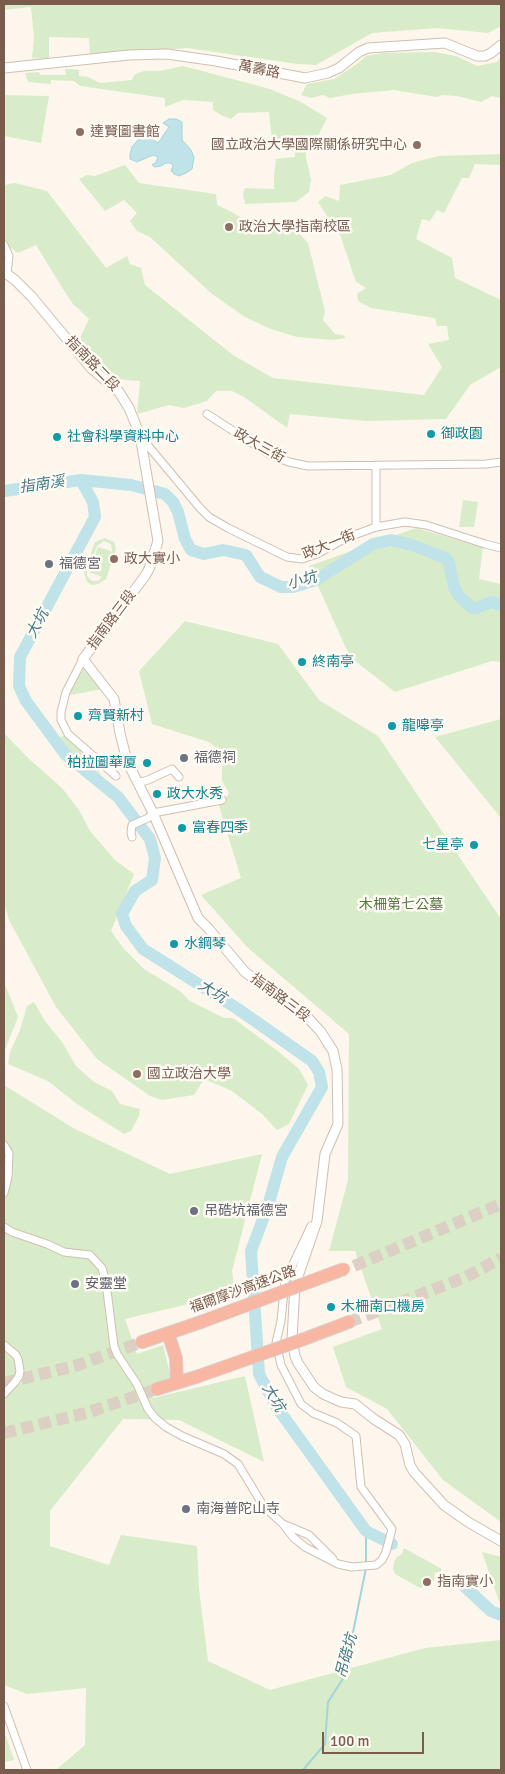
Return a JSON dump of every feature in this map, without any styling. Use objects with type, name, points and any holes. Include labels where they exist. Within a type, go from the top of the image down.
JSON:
[{"type":"highway","name":"福爾摩沙高速公路","points":[[142,1342],[349,1267]]},
{"type":"highway","points":[[157,1389],[196,1377],[349,1322]]},
{"type":"highway","points":[[168,1333],[176,1358],[177,1383]]},
{"type":"street","name":"萬壽路","points":[[4,68],[128,55],[167,54],[305,78],[328,73],[339,68],[359,52],[368,48],[437,43],[445,44],[477,56],[485,56],[501,45]]},
{"type":"street","points":[[4,245],[9,256],[5,273]]},
{"type":"street","name":"指南路二段","points":[[5,273],[32,297],[91,368],[119,392],[129,408],[140,435],[146,475]]},
{"type":"street","name":"政大三街","points":[[207,414],[272,456],[308,466],[486,464],[501,462]]},
{"type":"street","name":"政大一街","points":[[140,435],[209,517],[287,557],[302,559],[316,554],[346,538],[376,527],[414,522],[501,548]]},
{"type":"street","points":[[376,465],[376,527]]},
{"type":"street","name":"指南路三段","points":[[146,475],[158,541],[149,569],[84,659],[114,699],[123,750],[127,761],[150,816],[198,918],[245,972],[308,1018],[321,1032],[333,1051],[337,1069],[338,1124],[325,1154],[320,1207],[313,1235],[295,1285],[292,1340],[298,1362],[314,1387],[323,1394],[341,1402],[355,1404],[399,1435],[405,1444],[410,1466],[433,1495],[468,1522],[501,1541]]},
{"type":"street","points":[[84,659],[66,692],[61,720],[68,734],[116,776]]},
{"type":"street","points":[[137,783],[172,769],[179,777]]},
{"type":"street","points":[[132,837],[132,824],[150,816],[222,800]]},
{"type":"street","points":[[4,1145],[9,1153],[8,1177],[4,1193]]},
{"type":"street","points":[[4,1227],[12,1232],[64,1252],[90,1255],[102,1268],[106,1283],[114,1346],[117,1354],[137,1384],[148,1409],[155,1418],[182,1436],[224,1454],[238,1464],[264,1507],[305,1547],[338,1564],[352,1567],[372,1566],[382,1560],[392,1535],[392,1529],[361,1488],[356,1436],[301,1404],[281,1365],[276,1343],[281,1321],[284,1281],[320,1207]]},
{"type":"street","points":[[4,1344],[16,1355],[20,1371],[15,1382],[4,1394]]},
{"type":"street","points":[[283,1524],[309,1535],[338,1564]]},
{"type":"street","points":[[4,1706],[27,1770]]},
{"type":"green space","points":[[4,4],[501,4],[501,26],[488,33],[437,28],[372,33],[316,65],[187,48],[90,56],[89,38],[49,37],[49,59],[32,58],[34,37],[31,7],[4,10]]},
{"type":"green space","points":[[434,52],[456,56],[477,66],[497,62],[501,57],[501,98],[492,96],[481,102],[457,96],[442,95],[437,97],[394,90],[330,98],[323,95],[311,98],[301,95],[307,84],[334,79],[366,56],[383,53]]},
{"type":"green space","points":[[183,66],[270,89],[301,102],[327,118],[319,134],[307,143],[306,157],[311,180],[309,192],[296,202],[245,204],[243,194],[245,188],[274,189],[276,159],[295,157],[294,140],[272,141],[269,112],[238,113],[231,119],[213,110],[213,102],[183,100],[165,107],[165,98],[80,86],[74,81],[51,80],[51,84],[28,82],[25,73],[39,72],[40,75],[66,75],[65,69],[79,70],[79,76],[88,77],[100,83],[132,80],[134,75],[144,71],[160,71]]},
{"type":"green space","points":[[4,95],[49,96],[41,143],[4,136]]},
{"type":"green space","points":[[501,154],[501,165],[475,164],[469,178],[462,178],[444,213],[437,210],[430,221],[422,219],[416,239],[452,258],[455,278],[501,300],[501,367],[470,385],[446,419],[366,421],[290,414],[287,428],[244,397],[232,391],[216,391],[207,401],[184,408],[169,405],[137,414],[140,381],[114,379],[97,366],[76,341],[80,338],[89,319],[73,304],[36,245],[18,253],[9,247],[4,240],[4,185],[15,183],[47,191],[106,268],[127,256],[130,264],[141,268],[145,285],[233,355],[273,378],[424,395],[442,367],[428,344],[449,340],[447,326],[437,326],[435,318],[371,308],[358,301],[357,294],[366,288],[356,282],[341,237],[318,202],[325,196],[339,201],[340,185],[391,175],[412,163],[438,156]]},
{"type":"green space","points":[[125,165],[139,183],[216,194],[217,205],[251,224],[288,221],[308,243],[325,311],[323,320],[335,334],[343,335],[346,338],[334,340],[297,337],[271,329],[245,317],[212,294],[150,237],[137,231],[130,221],[137,213],[124,200],[105,211],[79,179],[87,175],[95,176]]},
{"type":"green space","points":[[463,500],[478,502],[474,527],[459,527]]},
{"type":"green space","points":[[416,528],[483,547],[479,579],[501,584],[501,662],[492,661],[395,692],[350,657],[309,566]]},
{"type":"green space","points":[[105,538],[114,542],[116,549],[106,579],[92,585],[87,582],[84,573],[95,542]],"holes":[[[104,541],[111,544],[112,551],[110,555],[111,551],[98,547],[89,572],[102,577],[98,581],[92,581],[87,576],[87,572],[97,546]]]},
{"type":"green space","name":"木柵第七公墓","points":[[185,621],[278,644],[319,700],[378,736],[501,919],[501,1522],[443,1480],[387,1409],[346,1387],[333,1347],[382,1329],[355,1251],[329,1251],[348,1180],[349,1034],[247,947],[201,895],[241,878],[219,806],[229,793],[222,781],[222,752],[209,742],[152,724],[139,671]]},
{"type":"green space","points":[[83,669],[103,689],[70,695],[72,688]]},
{"type":"green space","points":[[501,719],[501,818],[435,737]]},
{"type":"green space","points":[[4,733],[28,758],[62,788],[79,810],[90,831],[115,860],[134,874],[111,931],[124,949],[144,969],[180,991],[190,1001],[224,1018],[233,1018],[299,1069],[308,1085],[289,1124],[277,1130],[262,1114],[232,1091],[204,1079],[194,1095],[162,1100],[150,1096],[97,1059],[56,1007],[9,920],[4,902]]},
{"type":"green space","points":[[65,735],[102,775],[75,758],[57,739]]},
{"type":"green space","points":[[4,982],[18,1017],[4,1052]]},
{"type":"green space","points":[[34,1002],[76,1066],[94,1082],[112,1091],[120,1104],[140,1109],[139,1116],[131,1131],[124,1134],[77,1104],[48,1081],[8,1064],[10,1052],[20,1030],[27,1006]]},
{"type":"green space","points":[[4,1085],[75,1129],[170,1174],[262,1154],[232,1271],[235,1293],[125,1319],[137,1354],[163,1345],[171,1378],[149,1386],[153,1398],[245,1376],[264,1462],[179,1420],[123,1419],[50,1511],[50,1546],[109,1565],[121,1535],[197,1546],[199,1589],[208,1661],[270,1690],[425,1648],[501,1640],[501,1770],[56,1770],[85,1745],[86,1688],[27,1694],[4,1685]]},
{"type":"green space","points":[[404,1548],[442,1569],[439,1574],[435,1572],[434,1580],[430,1585],[420,1588],[395,1574],[393,1569],[394,1562],[402,1554]]},
{"type":"green space","points":[[482,1552],[501,1557],[501,1607]]},
{"type":"green space","points":[[4,1736],[6,1736],[14,1760],[4,1762]]},
{"type":"water","points":[[169,119],[176,119],[182,122],[182,140],[191,150],[194,157],[192,169],[179,176],[171,171],[173,166],[171,163],[155,167],[152,165],[158,157],[153,155],[137,162],[130,159],[132,147],[138,140],[146,136],[158,143],[169,127],[163,123]]},
{"type":"waterway","name":"大坑","points":[[81,480],[93,502],[95,517],[20,657],[19,686],[26,701],[65,754],[118,797],[150,839],[155,858],[152,880],[135,891],[122,914],[126,926],[143,949],[238,1009],[312,1061],[319,1072],[322,1087],[282,1157],[268,1206],[251,1251],[259,1374],[276,1406],[366,1531],[392,1544]]},
{"type":"waterway","name":"小坑","points":[[4,491],[81,480],[131,485],[165,494],[173,502],[178,512],[185,539],[191,550],[204,554],[223,550],[246,555],[260,577],[281,587],[293,587],[316,580],[373,544],[391,540],[412,545],[445,558],[449,562],[454,587],[459,596],[472,608],[477,608],[491,602],[501,605]]},
{"type":"waterway","name":"吊硞坑","points":[[366,1531],[366,1563]]},
{"type":"waterway","name":"吊硞坑","points":[[303,1770],[325,1744],[328,1702],[344,1677],[366,1568]]},
{"type":"waterway","points":[[463,1585],[491,1611],[501,1615]]},
{"type":"tunnel","points":[[354,1266],[501,1204]]},
{"type":"tunnel","points":[[349,1322],[466,1277],[501,1258]]},
{"type":"tunnel","points":[[4,1383],[75,1366],[142,1342]]},
{"type":"tunnel","points":[[4,1433],[86,1413],[157,1389]]},
{"type":"place","name":"達賢圖書館","points":[[80,132]]},
{"type":"place","name":"國立政治大學國際關係研究中心","points":[[417,145]]},
{"type":"place","name":"政治大學指南校區","points":[[229,227]]},
{"type":"place","name":"御政園","points":[[431,434]]},
{"type":"place","name":"社會科學資料中心","points":[[57,437]]},
{"type":"place","name":"政大實小","points":[[114,559]]},
{"type":"place","name":"福德宮","points":[[49,564]]},
{"type":"place","name":"終南亭","points":[[302,662]]},
{"type":"place","name":"齊賢新村","points":[[78,716]]},
{"type":"place","name":"龍嗥亭","points":[[392,726]]},
{"type":"place","name":"福德祠","points":[[184,758]]},
{"type":"place","name":"柏拉圖華厦","points":[[147,763]]},
{"type":"place","name":"政大水秀","points":[[157,794]]},
{"type":"place","name":"富春四季","points":[[182,828]]},
{"type":"place","name":"七星亭","points":[[474,845]]},
{"type":"place","name":"水鋼琴","points":[[174,944]]},
{"type":"place","name":"國立政治大學","points":[[137,1074]]},
{"type":"place","name":"吊硞坑福德宮","points":[[194,1211]]},
{"type":"place","name":"安靈堂","points":[[75,1284]]},
{"type":"place","name":"木柵南口機房","points":[[331,1307]]},
{"type":"place","name":"南海普陀山寺","points":[[186,1509]]},
{"type":"place","name":"指南實小","points":[[427,1582]]},
{"type":"water label","name":"指南溪","points":[[42,485]]}]
